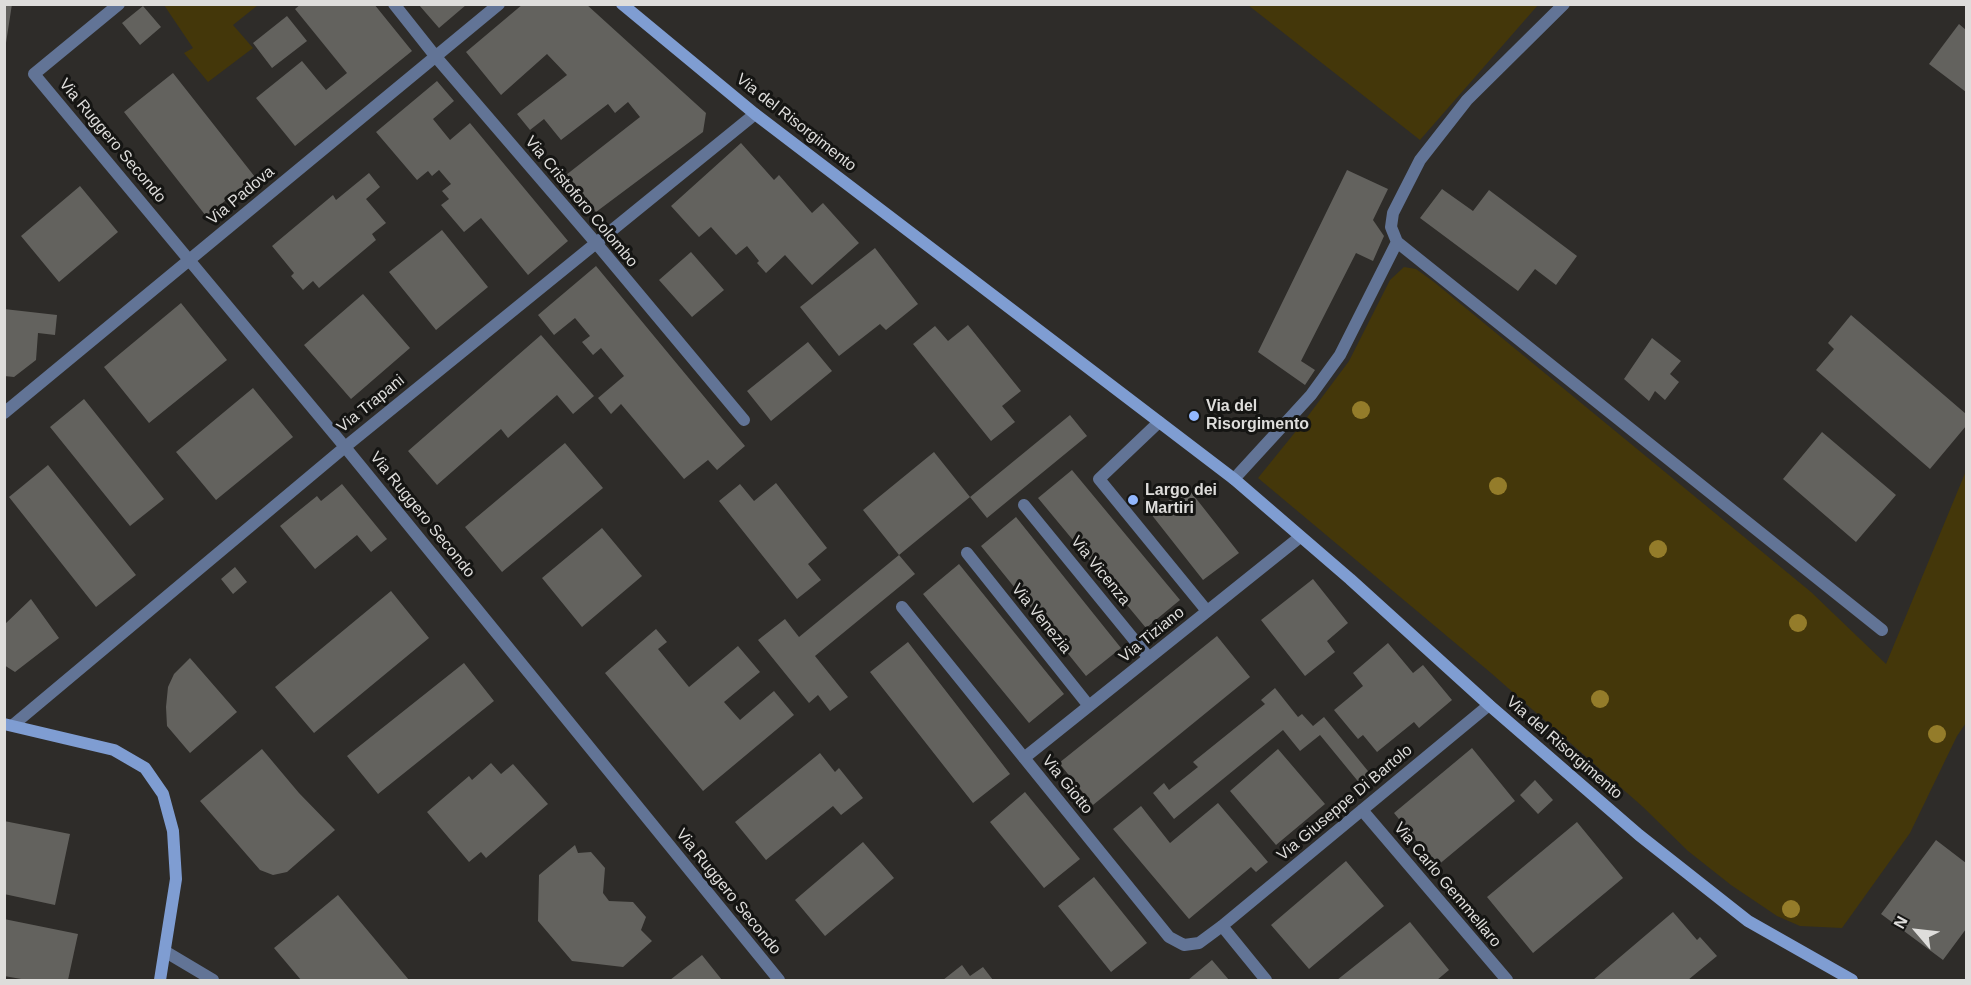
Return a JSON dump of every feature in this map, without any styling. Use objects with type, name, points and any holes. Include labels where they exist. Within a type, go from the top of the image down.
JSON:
[{"type":"street","name":"Via Ruggero Secondo","points":[[119,4],[34,74],[345,447],[779,981]]},
{"type":"street","name":"Via Cristoforo Colombo","points":[[394,4],[436,57],[744,420]]},
{"type":"street","name":"Via Padova","points":[[4,413],[499,4]]},
{"type":"street","name":"Via del Risorgimento","points":[[622,4],[755,114],[1233,479],[1350,579],[1489,705],[1639,835],[1748,921],[1852,981]]},
{"type":"street","points":[[1564,4],[1467,100],[1420,160],[1393,213],[1391,227],[1397,242],[1882,630]]},
{"type":"street","name":"Via Trapani","points":[[9,725],[345,447],[755,114]]},
{"type":"street","points":[[1233,479],[1311,395],[1340,354],[1397,242]]},
{"type":"street","points":[[1159,422],[1099,479],[1208,611]]},
{"type":"street","name":"Via Vicenza","points":[[1024,505],[1149,658]]},
{"type":"street","name":"Via Tiziano","points":[[1024,758],[1300,537]]},
{"type":"street","name":"Via Venezia","points":[[967,553],[1089,706]]},
{"type":"street","name":"Via Giotto","points":[[902,607],[1169,937],[1184,945],[1199,943],[1222,926]]},
{"type":"street","name":"Via Giuseppe Di Bartolo","points":[[1222,926],[1489,705]]},
{"type":"street","points":[[9,725],[114,750],[145,768],[163,794],[173,831],[176,879],[160,981]]},
{"type":"street","name":"Via Carlo Gemmellaro","points":[[1362,810],[1507,981]]},
{"type":"street","points":[[1222,926],[1266,981]]},
{"type":"street","points":[[166,952],[213,981]]},
{"type":"shaded area","points":[[164,5],[258,5],[233,25],[253,48],[208,82],[184,53],[193,48]]},
{"type":"shaded area","points":[[1248,5],[1538,5],[1420,140]]},
{"type":"shaded area","points":[[1404,267],[1416,269],[1434,282],[1811,592],[1886,664],[1966,471],[1966,723],[1957,736],[1910,833],[1842,928],[1800,926],[1777,916],[1731,885],[1688,851],[1643,807],[1491,673],[1258,478],[1349,361],[1390,280]]},
{"type":"building","points":[[4,4],[12,4],[6,43],[4,43]]},
{"type":"building","points":[[301,4],[374,4],[412,51],[295,146],[256,98],[302,61],[326,90],[347,73],[295,9]]},
{"type":"building","points":[[523,4],[586,4],[706,113],[703,132],[596,212],[566,175],[640,117],[628,102],[615,113],[608,104],[561,140],[544,119],[530,130],[517,114],[567,75],[547,54],[501,95],[466,52]]},
{"type":"building","points":[[419,5],[466,5],[439,28]]},
{"type":"building","points":[[143,6],[161,27],[140,45],[122,23]]},
{"type":"building","points":[[287,16],[307,41],[272,68],[253,43]]},
{"type":"building","points":[[1959,24],[1966,30],[1966,92],[1929,64]]},
{"type":"building","points":[[173,73],[255,177],[206,216],[124,112]]},
{"type":"building","points":[[437,81],[454,101],[433,119],[450,140],[470,123],[568,241],[528,275],[481,218],[464,232],[441,205],[449,199],[442,191],[451,184],[439,170],[432,176],[428,171],[417,180],[376,132]]},
{"type":"building","points":[[741,143],[774,180],[779,175],[812,213],[823,203],[859,243],[812,285],[785,255],[766,273],[747,246],[736,255],[711,227],[699,237],[671,206]]},
{"type":"building","points":[[1347,170],[1388,189],[1373,220],[1384,236],[1373,261],[1356,253],[1301,361],[1315,370],[1305,385],[1258,352]]},
{"type":"building","points":[[369,173],[380,187],[366,199],[386,223],[372,234],[376,240],[319,288],[313,281],[303,290],[291,276],[294,273],[272,246],[333,195],[336,200]]},
{"type":"building","points":[[80,186],[118,232],[59,282],[21,236]]},
{"type":"building","points":[[1442,189],[1473,211],[1489,190],[1577,256],[1556,285],[1535,269],[1518,291],[1420,218]]},
{"type":"building","points":[[442,230],[488,287],[436,330],[389,272]]},
{"type":"building","points":[[875,248],[918,304],[886,330],[880,324],[839,356],[800,307]]},
{"type":"building","points":[[691,252],[724,290],[692,317],[659,280]]},
{"type":"building","points":[[596,266],[745,446],[717,470],[708,460],[684,479],[621,404],[611,414],[598,398],[624,376],[601,348],[593,355],[582,342],[590,336],[575,318],[554,335],[538,315]]},
{"type":"building","points":[[363,294],[410,348],[351,399],[304,345]]},
{"type":"building","points":[[181,303],[227,360],[149,423],[104,367]]},
{"type":"building","points":[[4,309],[57,315],[55,335],[38,333],[36,360],[14,377],[4,376]]},
{"type":"building","points":[[1851,315],[1966,414],[1966,426],[1930,469],[1816,370],[1834,349],[1828,343]]},
{"type":"building","points":[[968,325],[1021,391],[1002,406],[1015,422],[991,441],[913,344],[935,326],[948,341]]},
{"type":"building","points":[[541,335],[594,396],[573,414],[557,395],[508,438],[501,429],[437,485],[408,451]]},
{"type":"building","points":[[1652,338],[1681,361],[1670,374],[1679,382],[1665,400],[1655,391],[1649,401],[1624,379]]},
{"type":"building","points":[[808,342],[832,371],[771,421],[747,391]]},
{"type":"building","points":[[253,388],[293,437],[216,500],[176,452]]},
{"type":"building","points":[[84,399],[164,499],[130,526],[50,427]]},
{"type":"building","points":[[1070,415],[1087,436],[987,518],[970,497]]},
{"type":"building","points":[[1822,432],[1896,495],[1856,542],[1783,479]]},
{"type":"building","points":[[565,443],[603,488],[502,572],[465,527]]},
{"type":"building","points":[[934,452],[970,497],[899,555],[863,510]]},
{"type":"building","points":[[48,465],[136,575],[96,607],[9,497]]},
{"type":"building","points":[[1072,470],[1180,600],[1146,628],[1038,498]]},
{"type":"building","points":[[776,483],[827,548],[808,564],[821,580],[797,599],[719,501],[740,484],[754,501]]},
{"type":"building","points":[[342,484],[387,539],[371,552],[357,535],[315,569],[280,526],[317,496],[321,501]]},
{"type":"building","points":[[1187,487],[1239,553],[1203,580],[1151,514]]},
{"type":"building","points":[[1016,517],[1121,648],[1086,676],[981,546]]},
{"type":"building","points":[[602,528],[642,576],[582,627],[542,578]]},
{"type":"building","points":[[899,555],[915,574],[815,656],[848,697],[830,711],[818,695],[809,703],[758,640],[785,619],[799,637]]},
{"type":"building","points":[[959,564],[1064,694],[1029,723],[923,594]]},
{"type":"building","points":[[235,567],[247,582],[233,594],[221,579]]},
{"type":"building","points":[[1313,579],[1348,623],[1327,641],[1335,652],[1305,676],[1261,620]]},
{"type":"building","points":[[391,591],[429,638],[314,733],[275,687]]},
{"type":"building","points":[[31,599],[59,638],[15,672],[4,665],[4,625]]},
{"type":"building","points":[[656,629],[667,642],[658,649],[689,687],[738,646],[760,672],[724,702],[740,720],[774,691],[794,715],[703,791],[605,673]]},
{"type":"building","points":[[1217,636],[1250,677],[1093,805],[1059,763]]},
{"type":"building","points":[[908,642],[1010,774],[973,803],[870,672]]},
{"type":"building","points":[[1388,643],[1413,673],[1423,665],[1452,700],[1419,728],[1414,722],[1377,752],[1363,735],[1358,739],[1334,710],[1363,686],[1353,673]]},
{"type":"building","points":[[190,658],[237,712],[190,753],[167,726],[166,707],[168,687],[174,674]]},
{"type":"building","points":[[464,663],[494,701],[378,794],[347,756]]},
{"type":"building","points":[[1275,688],[1298,717],[1302,714],[1313,726],[1324,717],[1372,776],[1361,785],[1320,735],[1300,751],[1283,730],[1174,819],[1153,793],[1164,783],[1169,790],[1198,767],[1193,762],[1265,704],[1261,700]]},
{"type":"building","points":[[1472,748],[1515,801],[1437,866],[1394,813]]},
{"type":"building","points":[[262,749],[299,793],[335,830],[287,872],[273,875],[260,870],[200,801]]},
{"type":"building","points":[[1278,749],[1325,804],[1276,845],[1230,791]]},
{"type":"building","points":[[820,753],[835,772],[839,768],[863,798],[841,815],[833,806],[766,860],[735,822]]},
{"type":"building","points":[[491,763],[501,774],[513,764],[548,804],[486,858],[481,852],[469,862],[427,812],[469,776],[472,780]]},
{"type":"building","points":[[1535,780],[1553,800],[1538,814],[1520,795]]},
{"type":"building","points":[[1025,792],[1080,859],[1044,888],[990,822]]},
{"type":"building","points":[[1218,803],[1268,862],[1256,872],[1251,867],[1189,919],[1113,829],[1141,806],[1170,843]]},
{"type":"building","points":[[4,821],[70,834],[55,905],[4,894]]},
{"type":"building","points":[[1577,822],[1623,878],[1533,953],[1487,897]]},
{"type":"building","points":[[1936,840],[1966,863],[1966,929],[1943,960],[1881,914]]},
{"type":"building","points":[[863,842],[894,878],[825,936],[795,900]]},
{"type":"building","points":[[575,845],[578,853],[591,852],[605,868],[603,893],[609,901],[633,902],[646,917],[641,930],[652,941],[623,967],[572,961],[538,921],[539,875]]},
{"type":"building","points":[[1346,861],[1384,906],[1309,969],[1271,925]]},
{"type":"building","points":[[1094,877],[1147,943],[1111,972],[1058,906]]},
{"type":"building","points":[[338,895],[409,980],[301,980],[274,948]]},
{"type":"building","points":[[1673,912],[1697,940],[1700,937],[1717,956],[1688,980],[1593,980]]},
{"type":"building","points":[[4,919],[78,934],[68,980],[27,980],[4,976]]},
{"type":"building","points":[[1410,922],[1449,970],[1437,980],[1337,980]]},
{"type":"building","points":[[702,955],[722,980],[670,980]]},
{"type":"building","points":[[1212,960],[1229,980],[1188,980]]},
{"type":"building","points":[[962,965],[970,976],[983,967],[993,980],[943,980]]},
{"type":"place","name":"Via del Risorgimento","points":[[1194,416]]},
{"type":"place","name":"Largo dei Martiri","points":[[1133,500]]}]
